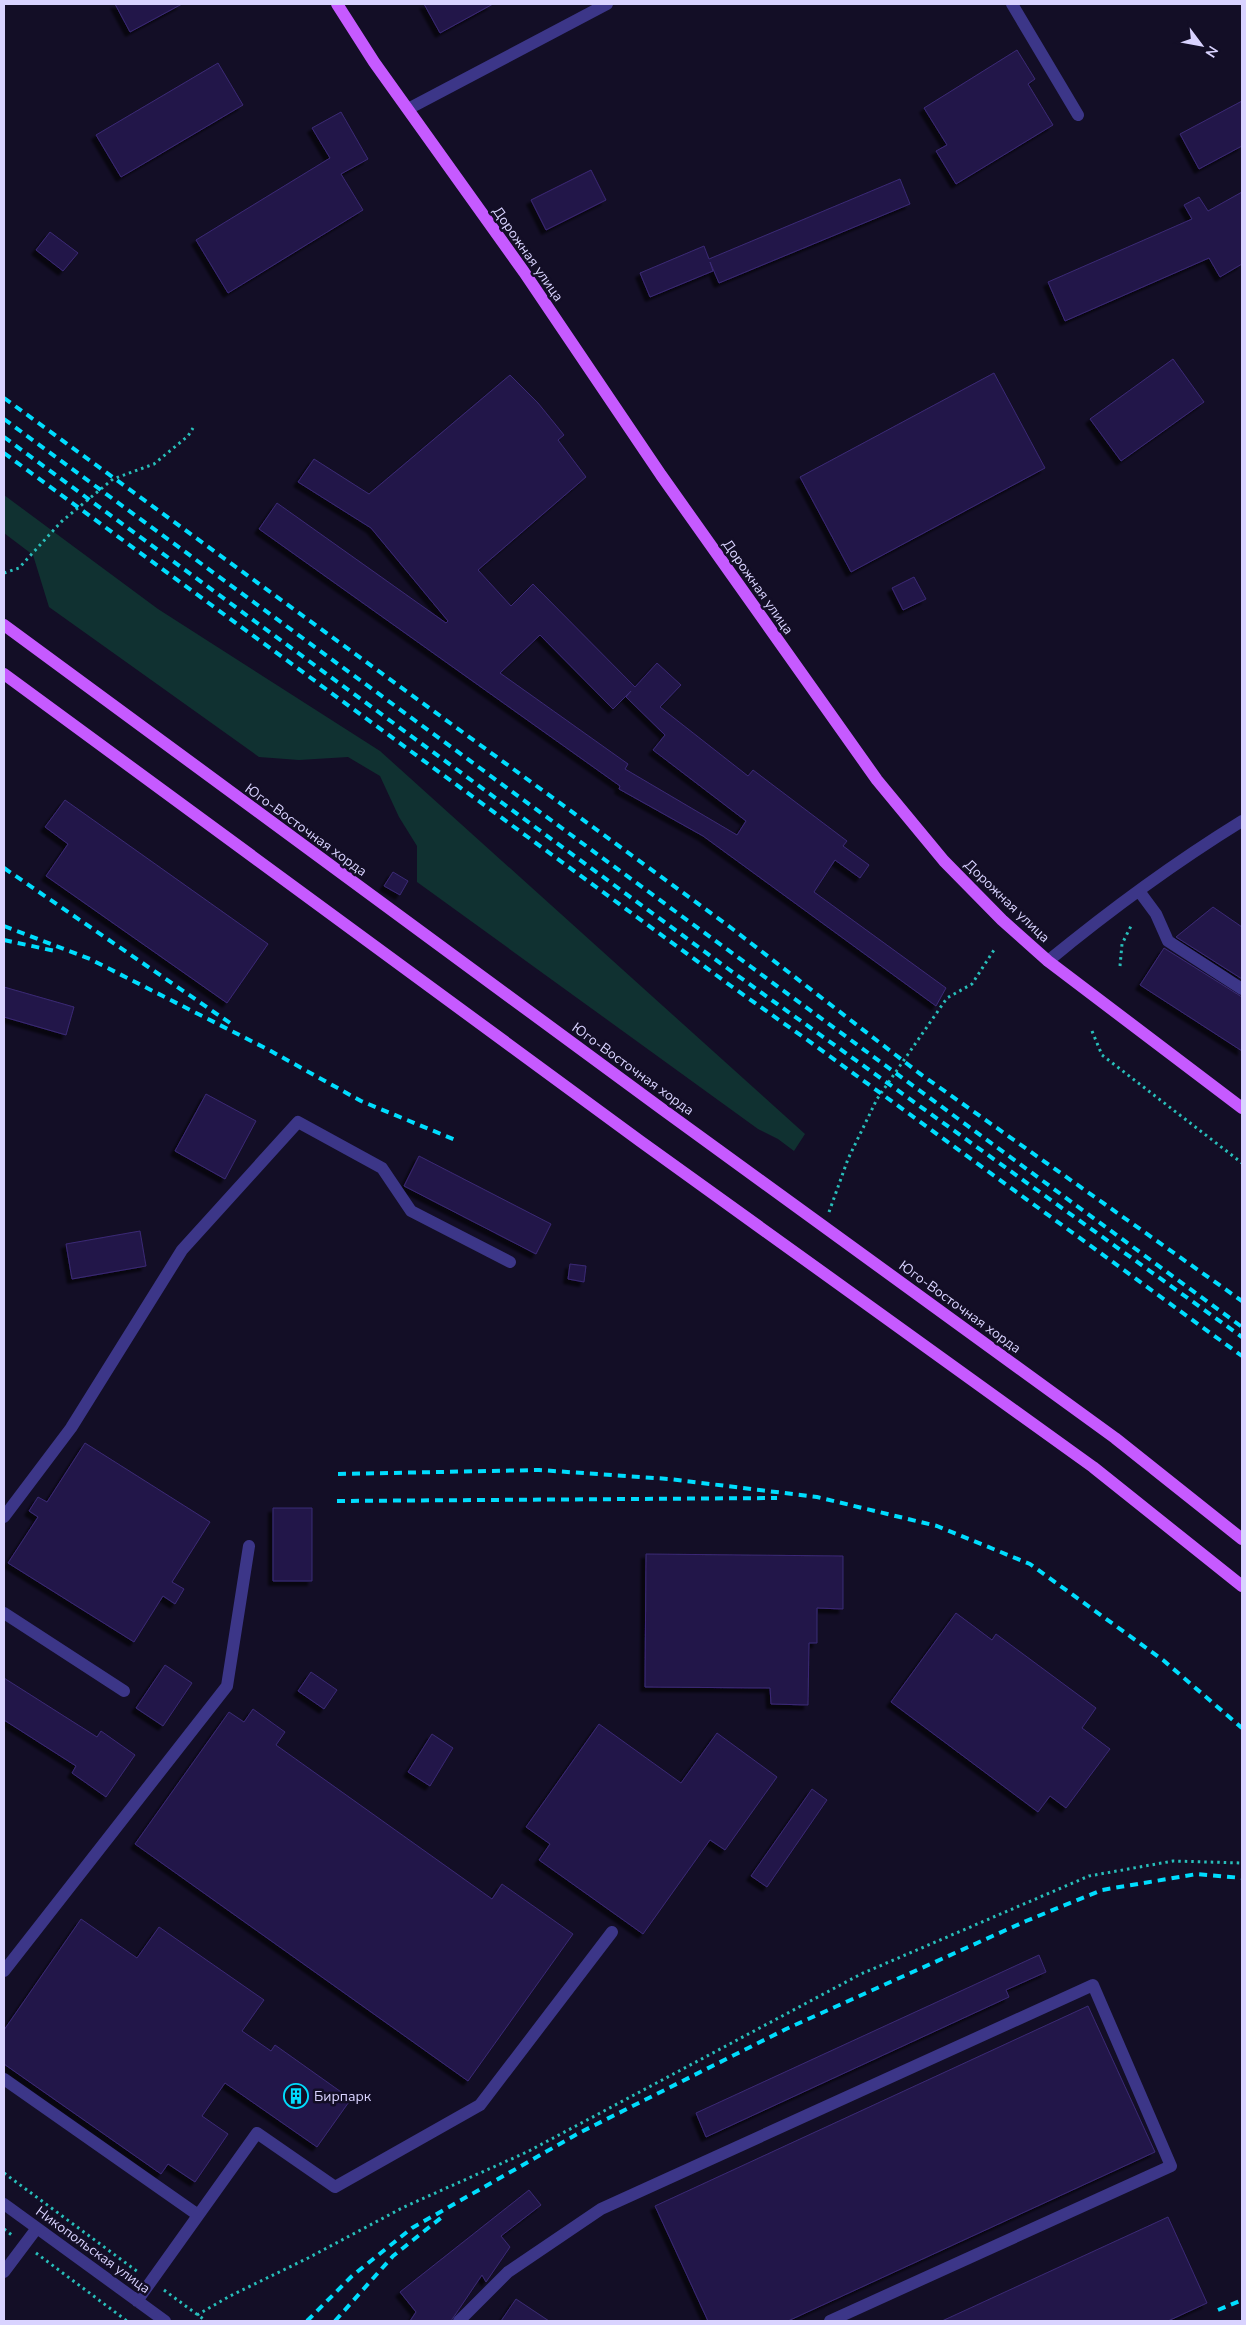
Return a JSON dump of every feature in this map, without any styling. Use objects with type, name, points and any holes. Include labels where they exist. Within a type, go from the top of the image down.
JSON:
[{"type":"main road","name":"Дорожная улица","points":[[336,4],[374,62],[524,272],[660,475],[877,780],[944,860],[1002,920],[1048,961],[1242,1108]]},
{"type":"main road","name":"Юго-Восточная хорда","points":[[4,625],[1115,1438],[1242,1539]]},
{"type":"main road","points":[[4,674],[632,1135],[1093,1468],[1242,1586]]},
{"type":"street","points":[[408,109],[607,4]]},
{"type":"street","points":[[1012,4],[1078,115]]},
{"type":"street","points":[[1048,961],[1115,906],[1139,891],[1178,861],[1242,820]]},
{"type":"street","points":[[1139,891],[1156,914],[1168,941],[1242,989]]},
{"type":"street","points":[[4,1518],[71,1428],[182,1250],[298,1122],[382,1168],[411,1211],[510,1262]]},
{"type":"street","points":[[4,1971],[227,1686],[249,1546]]},
{"type":"street","points":[[4,1612],[124,1691]]},
{"type":"street","points":[[137,2301],[257,2132],[335,2187],[480,2105],[612,1932]]},
{"type":"street","points":[[459,2321],[508,2272],[601,2209],[1093,1985],[1171,2166],[830,2321]]},
{"type":"street","points":[[4,2079],[198,2215]]},
{"type":"street","name":"Никопольская улица","points":[[4,2204],[165,2321]]},
{"type":"street","points":[[4,2272],[37,2228]]},
{"type":"path","points":[[4,572],[19,568],[61,522],[113,479],[154,464],[188,436],[193,428]]},
{"type":"path","points":[[1120,966],[1122,944],[1131,926]]},
{"type":"path","points":[[823,1226],[848,1159],[877,1099],[948,998],[972,984],[994,950]]},
{"type":"path","points":[[1092,1031],[1102,1055],[1242,1163]]},
{"type":"path","points":[[197,2315],[230,2296],[308,2258],[404,2207],[527,2152],[861,1974],[1089,1876],[1173,1861],[1242,1863]]},
{"type":"path","points":[[4,2173],[206,2321]]},
{"type":"path","points":[[4,2229],[127,2321]]},
{"type":"green space","points":[[4,495],[158,609],[380,751],[805,1134],[794,1151],[778,1139],[758,1129],[417,882],[417,846],[399,817],[380,776],[348,757],[299,760],[259,757],[49,607],[33,555],[4,533]]},
{"type":"building","points":[[115,4],[182,4],[130,32]]},
{"type":"building","points":[[424,4],[493,4],[440,33]]},
{"type":"building","points":[[1017,50],[1035,79],[1028,84],[1053,125],[956,184],[936,151],[947,145],[924,108]]},
{"type":"building","points":[[218,63],[243,105],[121,177],[96,135]]},
{"type":"building","points":[[1242,101],[1242,146],[1199,169],[1180,134]]},
{"type":"building","points":[[341,112],[368,159],[341,174],[363,210],[228,293],[196,240],[330,158],[312,128]]},
{"type":"building","points":[[591,170],[606,200],[546,230],[531,200]]},
{"type":"building","points":[[900,179],[910,204],[719,283],[710,262],[713,271],[650,297],[640,273],[704,246],[709,259]]},
{"type":"building","points":[[1242,192],[1242,264],[1220,277],[1209,258],[1065,321],[1048,282],[1192,219],[1184,205],[1199,197],[1208,211]]},
{"type":"building","points":[[50,232],[78,253],[63,271],[36,250]]},
{"type":"building","points":[[1173,359],[1204,402],[1121,461],[1090,419]]},
{"type":"building","points":[[994,373],[1045,468],[851,572],[800,477]]},
{"type":"building","points":[[510,375],[538,403],[564,435],[558,440],[586,477],[478,570],[511,606],[533,584],[635,687],[657,663],[681,685],[660,707],[748,776],[753,770],[847,841],[843,846],[869,865],[860,878],[835,860],[814,892],[946,988],[936,1006],[703,836],[619,789],[620,786],[259,529],[277,503],[446,623],[448,621],[371,528],[298,482],[314,459],[369,494]],"holes":[[[540,635],[613,709],[631,691],[626,697],[665,735],[653,750],[746,821],[737,835],[625,769],[628,764],[500,673]]]},
{"type":"building","points":[[914,577],[926,599],[903,610],[892,588]]},
{"type":"building","points":[[65,800],[268,944],[227,1003],[46,876],[68,844],[45,827]]},
{"type":"building","points":[[393,872],[408,881],[400,895],[384,886]]},
{"type":"building","points":[[1213,907],[1242,927],[1242,979],[1176,937]]},
{"type":"building","points":[[1164,948],[1242,997],[1242,1051],[1140,985]]},
{"type":"building","points":[[4,987],[74,1007],[66,1035],[4,1017]]},
{"type":"building","points":[[206,1094],[256,1121],[225,1179],[175,1151]]},
{"type":"building","points":[[419,1156],[551,1224],[536,1254],[404,1186]]},
{"type":"building","points":[[140,1231],[146,1266],[72,1279],[66,1244]]},
{"type":"building","points":[[570,1264],[586,1266],[584,1282],[568,1279]]},
{"type":"building","points":[[85,1443],[210,1522],[172,1582],[184,1589],[175,1604],[163,1596],[134,1642],[8,1563],[38,1517],[29,1511],[38,1497],[47,1502]]},
{"type":"building","points":[[273,1508],[312,1508],[312,1581],[273,1581]]},
{"type":"building","points":[[646,1554],[843,1556],[843,1609],[817,1608],[817,1643],[809,1643],[808,1705],[771,1704],[770,1688],[645,1687]]},
{"type":"building","points":[[956,1613],[992,1640],[996,1634],[1096,1708],[1082,1728],[1110,1749],[1066,1808],[1050,1796],[1038,1812],[891,1702]]},
{"type":"building","points":[[165,1665],[192,1683],[163,1726],[136,1708]]},
{"type":"building","points":[[311,1672],[337,1690],[324,1709],[298,1691]]},
{"type":"building","points":[[4,1678],[97,1737],[101,1731],[135,1755],[106,1797],[72,1773],[76,1766],[4,1720]]},
{"type":"building","points":[[253,1709],[285,1732],[276,1745],[492,1899],[502,1884],[573,1934],[468,2081],[135,1844],[229,1712],[244,1722]]},
{"type":"building","points":[[599,1724],[681,1783],[717,1733],[777,1777],[725,1850],[710,1840],[643,1934],[539,1860],[550,1844],[526,1827]]},
{"type":"building","points":[[432,1734],[453,1748],[430,1786],[408,1772]]},
{"type":"building","points":[[812,1789],[827,1800],[767,1887],[751,1876]]},
{"type":"building","points":[[81,1919],[137,1958],[159,1927],[264,2000],[242,2031],[271,2051],[275,2045],[351,2099],[317,2147],[225,2083],[202,2116],[228,2134],[195,2182],[168,2164],[161,2174],[4,2064],[4,2030]]},
{"type":"building","points":[[1039,1955],[1046,1972],[1006,1990],[1009,1997],[706,2137],[696,2113]]},
{"type":"building","points":[[1088,2006],[1155,2152],[788,2321],[708,2321],[655,2206]]},
{"type":"building","points":[[529,2190],[541,2205],[501,2236],[510,2247],[486,2282],[482,2275],[451,2321],[410,2321],[416,2312],[400,2292]]},
{"type":"building","points":[[1168,2217],[1207,2303],[1168,2321],[942,2321]]},
{"type":"building","points":[[516,2299],[549,2321],[501,2321]]},
{"type":"railway","points":[[4,398],[730,927],[919,1073],[1242,1301]]},
{"type":"railway","points":[[4,419],[1242,1327]]},
{"type":"railway","points":[[4,437],[727,968],[1242,1337]]},
{"type":"railway","points":[[4,453],[731,986],[1242,1356]]},
{"type":"railway","points":[[4,868],[230,1023]]},
{"type":"railway","points":[[4,926],[90,959],[269,1050],[361,1101],[458,1141]]},
{"type":"railway","points":[[4,940],[55,951]]},
{"type":"railway","points":[[338,1474],[539,1470],[669,1479],[817,1497],[937,1526],[1030,1564],[1163,1660],[1242,1728]]},
{"type":"railway","points":[[337,1501],[777,1498]]},
{"type":"railway","points":[[307,2321],[352,2276],[412,2228],[579,2133],[786,2029],[1026,1921],[1102,1890],[1197,1874],[1242,1878]]},
{"type":"railway","points":[[335,2321],[393,2256],[442,2217]]},
{"type":"railway","points":[[1218,2310],[1242,2300]]},
{"type":"place","name":"Бирпарк","points":[[296,2096]]}]
